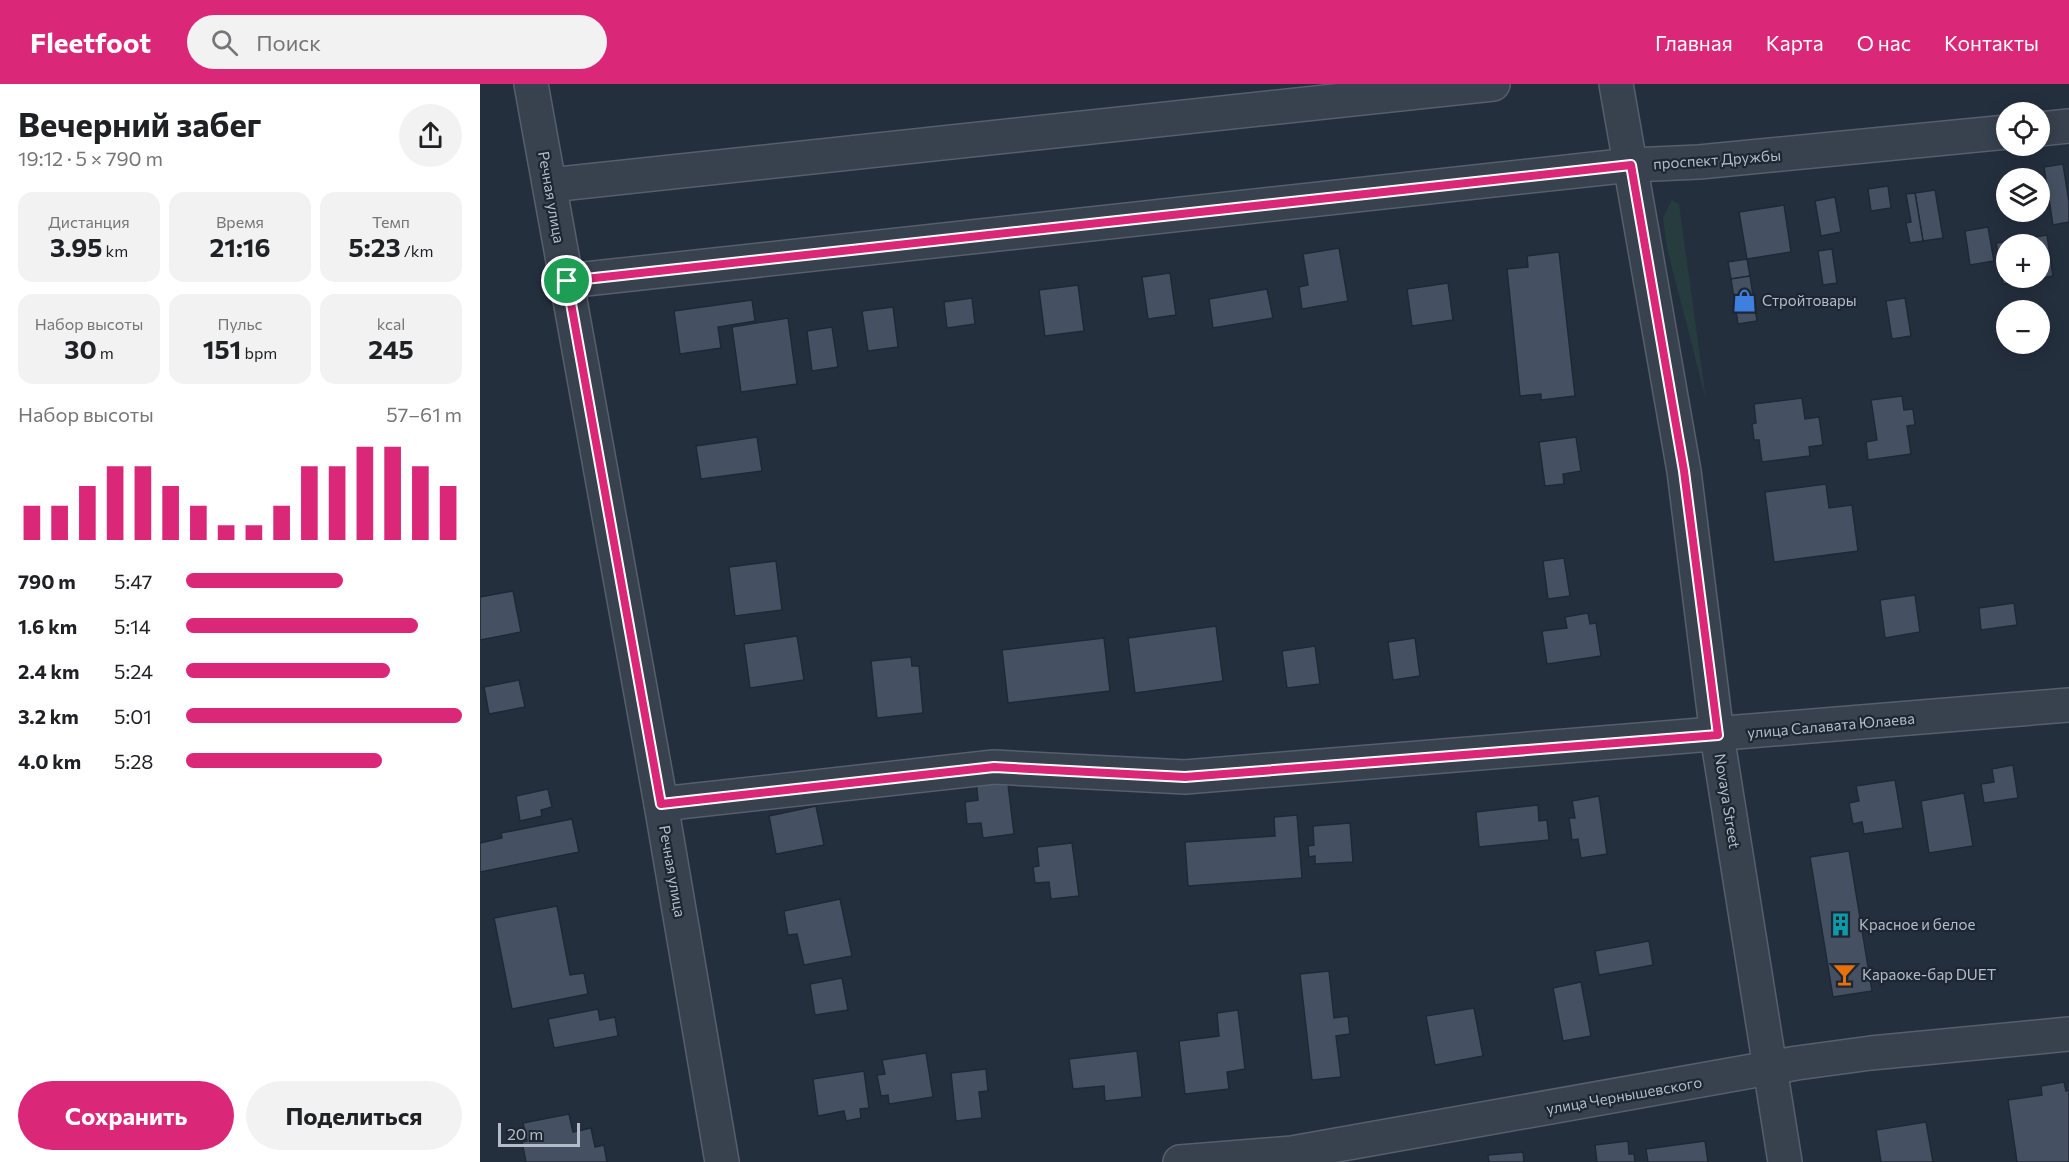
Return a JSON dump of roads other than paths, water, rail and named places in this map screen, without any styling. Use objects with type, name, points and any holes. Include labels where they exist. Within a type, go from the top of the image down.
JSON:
[{"type":"street","name":"Речная улица","points":[[531,84],[661,804],[722,1162]]},
{"type":"street","points":[[550,185],[1493,84]]},
{"type":"street","name":"Novaya Street","points":[[1616,84],[1684,471],[1718,735],[1785,1162]]},
{"type":"street","points":[[2050,128],[2069,126]]},
{"type":"street","name":"проспект Дружбы","points":[[567,281],[1631,165],[1699,162],[1996,133]]},
{"type":"street","name":"улица Салавата Юлаева","points":[[661,804],[994,767],[1185,777],[2069,705]]},
{"type":"street","name":"улица Чернышевского","points":[[1180,1162],[1292,1153],[1797,1063],[1871,1053],[2069,1034]]},
{"type":"place","name":"Стройтовары","points":[[1744,300]]},
{"type":"place","name":"Красное и белое","points":[[1841,924]]},
{"type":"place","name":"Караоке-бар DUET","points":[[1844,974]]}]
